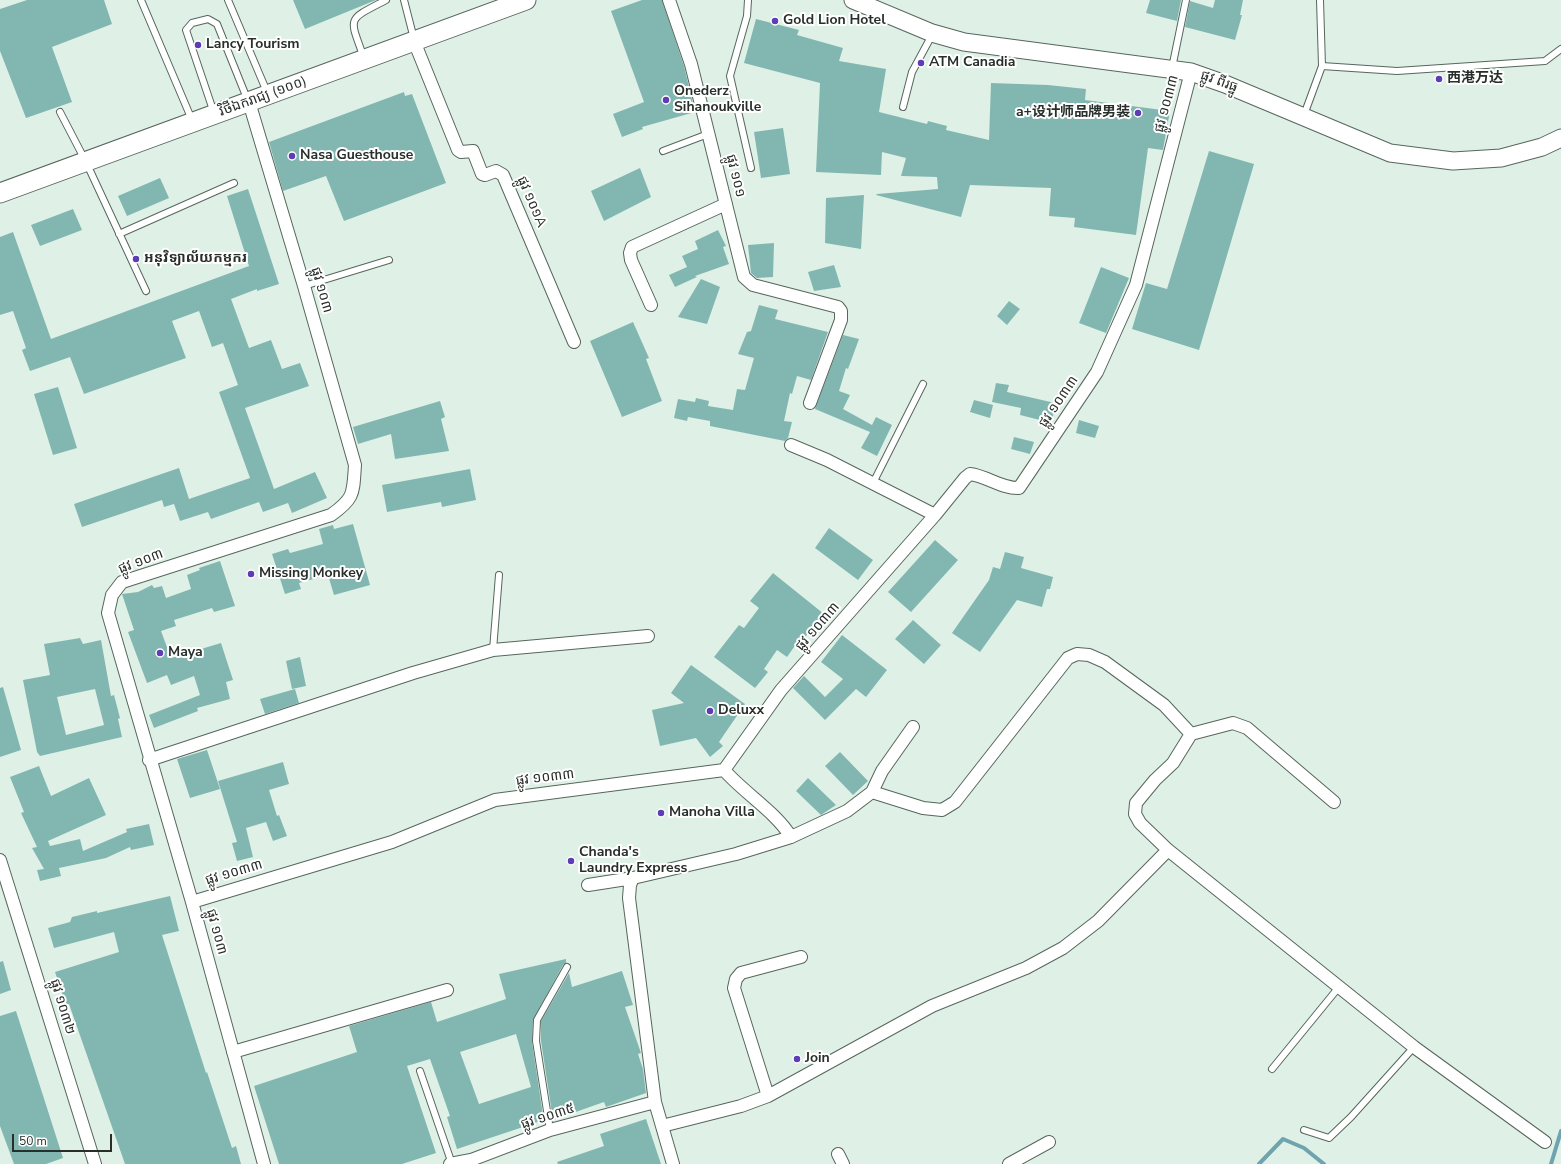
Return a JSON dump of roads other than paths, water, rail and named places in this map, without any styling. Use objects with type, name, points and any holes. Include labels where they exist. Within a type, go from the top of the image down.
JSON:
[{"type":"main road","name":"វិថីឯករាជ្យ (១០០)","points":[[0,193],[526,0]]},
{"type":"main road","name":"ផ្លូវ ពីរធ្នូ","points":[[861,2],[932,33],[964,42],[1191,72],[1225,84],[1390,153],[1453,161],[1501,158],[1542,148],[1561,138]]},
{"type":"street","name":"ផ្លូវ ១០១","points":[[669,0],[691,64],[744,277],[748,282],[826,302],[838,307],[841,312],[841,320],[810,403]]},
{"type":"street","name":"ផ្លូវ ១០១A","points":[[414,41],[458,150],[461,152],[473,152],[482,174],[485,175],[496,171],[504,175],[574,342]]},
{"type":"street","name":"ផ្លូវ ១០៣៣","points":[[192,902],[392,842],[495,800],[724,770],[781,690],[970,474],[977,475],[1012,488],[1019,488],[1097,372],[1136,285],[1191,72]]},
{"type":"street","name":"ផ្លូវ ១០៣","points":[[249,102],[304,286],[355,465],[353,492],[345,505],[331,515],[122,582],[112,595],[108,613],[149,760],[192,902],[264,1164]]},
{"type":"street","points":[[651,305],[631,260],[630,253],[632,246],[726,204]]},
{"type":"street","points":[[791,445],[873,483],[935,515]]},
{"type":"street","points":[[149,760],[413,673],[493,650],[648,636]]},
{"type":"street","points":[[872,792],[923,808],[942,810],[955,802],[1068,658],[1077,654],[1089,655],[1105,662],[1164,705],[1191,734]]},
{"type":"street","points":[[1334,802],[1247,728],[1233,723],[1191,734],[1172,763],[1155,780],[1136,803],[1135,814],[1140,823],[1168,850],[1414,1047],[1544,1142]]},
{"type":"street","points":[[588,885],[633,878],[736,854],[791,837],[847,811],[872,792],[882,771],[914,727]]},
{"type":"street","points":[[724,770],[736,784],[785,827],[791,837]]},
{"type":"street","points":[[662,1126],[741,1106],[768,1096],[932,1006],[1026,968],[1063,948],[1098,921],[1168,850]]},
{"type":"street","name":"ផ្លូវ ១០៣២","points":[[0,860],[95,1164]]},
{"type":"street","points":[[633,878],[630,885],[628,898],[655,1102],[673,1164]]},
{"type":"street","points":[[768,1096],[734,988],[736,980],[741,973],[801,957]]},
{"type":"street","points":[[233,1052],[447,990]]},
{"type":"street","name":"ផ្លូវ ១០៣៥","points":[[451,1164],[472,1162],[550,1130],[655,1102]]},
{"type":"street","points":[[1009,1164],[1049,1142]]},
{"type":"lane","points":[[141,0],[193,123]]},
{"type":"lane","points":[[228,0],[268,95]]},
{"type":"lane","points":[[364,59],[353,27],[354,19],[360,14],[386,0]]},
{"type":"lane","points":[[404,0],[414,41]]},
{"type":"lane","points":[[748,0],[747,16],[730,76],[751,168]]},
{"type":"lane","points":[[1172,70],[1186,0]]},
{"type":"lane","points":[[1303,116],[1322,66],[1320,0]]},
{"type":"lane","points":[[215,115],[186,30],[192,23],[208,19],[217,24],[249,102]]},
{"type":"lane","points":[[902,107],[912,72],[932,33]]},
{"type":"lane","points":[[1322,66],[1405,71],[1545,60],[1561,49]]},
{"type":"lane","points":[[60,112],[86,162],[146,291]]},
{"type":"lane","points":[[662,151],[708,134]]},
{"type":"lane","points":[[119,234],[234,182]]},
{"type":"lane","points":[[304,286],[389,260]]},
{"type":"lane","points":[[873,483],[923,384]]},
{"type":"lane","points":[[493,650],[498,574]]},
{"type":"lane","points":[[550,1130],[536,1041],[537,1020],[567,967]]},
{"type":"lane","points":[[1272,1069],[1339,987]]},
{"type":"lane","points":[[1304,1130],[1329,1138],[1351,1117],[1414,1047]]},
{"type":"lane","points":[[420,1071],[451,1164]]},
{"type":"waterway","points":[[1551,1164],[1561,1131]]},
{"type":"waterway","points":[[1259,1164],[1283,1139],[1304,1148],[1324,1164]]},
{"type":"place","name":"Gold Lion Hotel","points":[[775,21]]},
{"type":"place","name":"Lancy Tourism","points":[[198,45]]},
{"type":"place","name":"ATM Canadia","points":[[921,63]]},
{"type":"place","name":"西港万达","points":[[1439,79]]},
{"type":"place","name":"Onederz Sihanoukville","points":[[666,100]]},
{"type":"place","name":"a+设计师品牌男装","points":[[1138,113]]},
{"type":"place","name":"Nasa Guesthouse","points":[[292,156]]},
{"type":"place","name":"អនុវិទ្យាល័យកម្មករ","points":[[136,259]]},
{"type":"place","name":"Missing Monkey","points":[[251,574]]},
{"type":"place","name":"Maya","points":[[160,653]]},
{"type":"place","name":"Deluxx","points":[[710,711]]},
{"type":"place","name":"Manoha Villa","points":[[661,813]]},
{"type":"place","name":"Chanda's Laundry Express","points":[[571,861]]},
{"type":"place","name":"Join","points":[[797,1059]]}]
